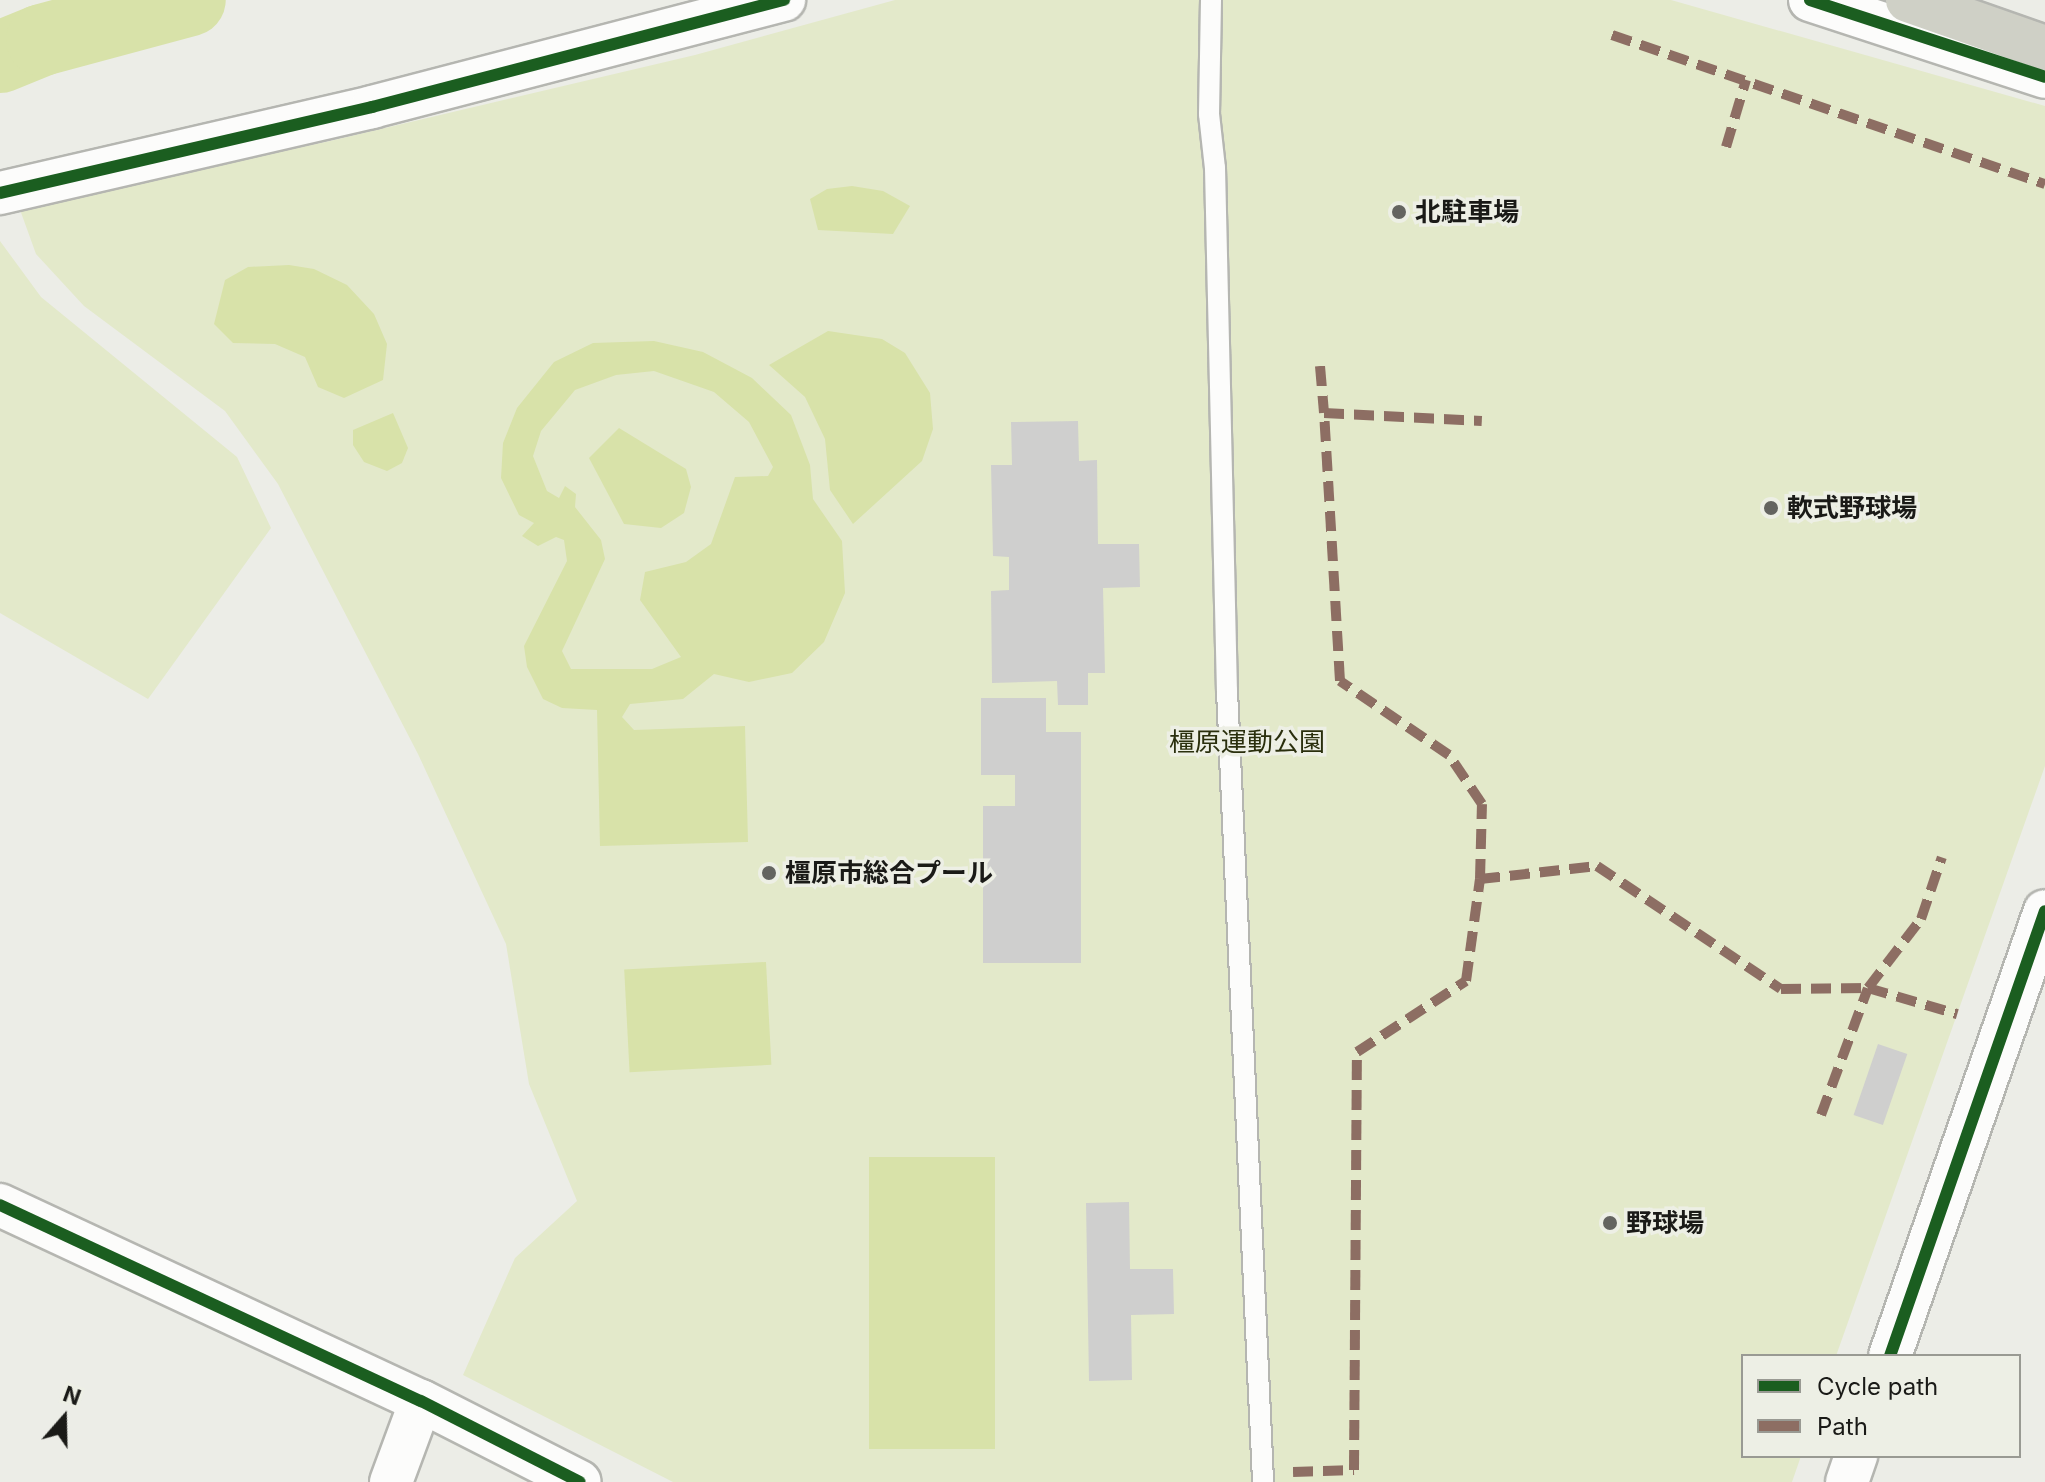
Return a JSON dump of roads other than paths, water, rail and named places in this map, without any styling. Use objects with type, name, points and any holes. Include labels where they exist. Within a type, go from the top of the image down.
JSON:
[{"type":"highway","points":[[1908,0],[2045,48]]},
{"type":"street","points":[[0,193],[372,107],[784,0]]},
{"type":"street","points":[[1826,2],[2045,77]]},
{"type":"street","points":[[1891,1354],[2045,911]]},
{"type":"street","points":[[0,1205],[421,1401],[580,1482]]},
{"type":"street","points":[[391,1482],[421,1401]]},
{"type":"street","points":[[1847,1482],[1855,1458]]},
{"type":"lane","points":[[1211,0],[1227,691],[1263,1482]]},
{"type":"lane","points":[[1211,49],[1227,0]]},
{"type":"waterway","points":[[0,57],[42,40],[190,0]]},
{"type":"place","name":"北駐車場","points":[[1399,212]]},
{"type":"place","name":"軟式野球場","points":[[1771,508]]},
{"type":"place","name":"橿原市総合プール","points":[[769,873]]},
{"type":"place","name":"野球場","points":[[1610,1223]]},
{"type":"park label","name":"橿原運動公園","points":[[1247,742]]}]
